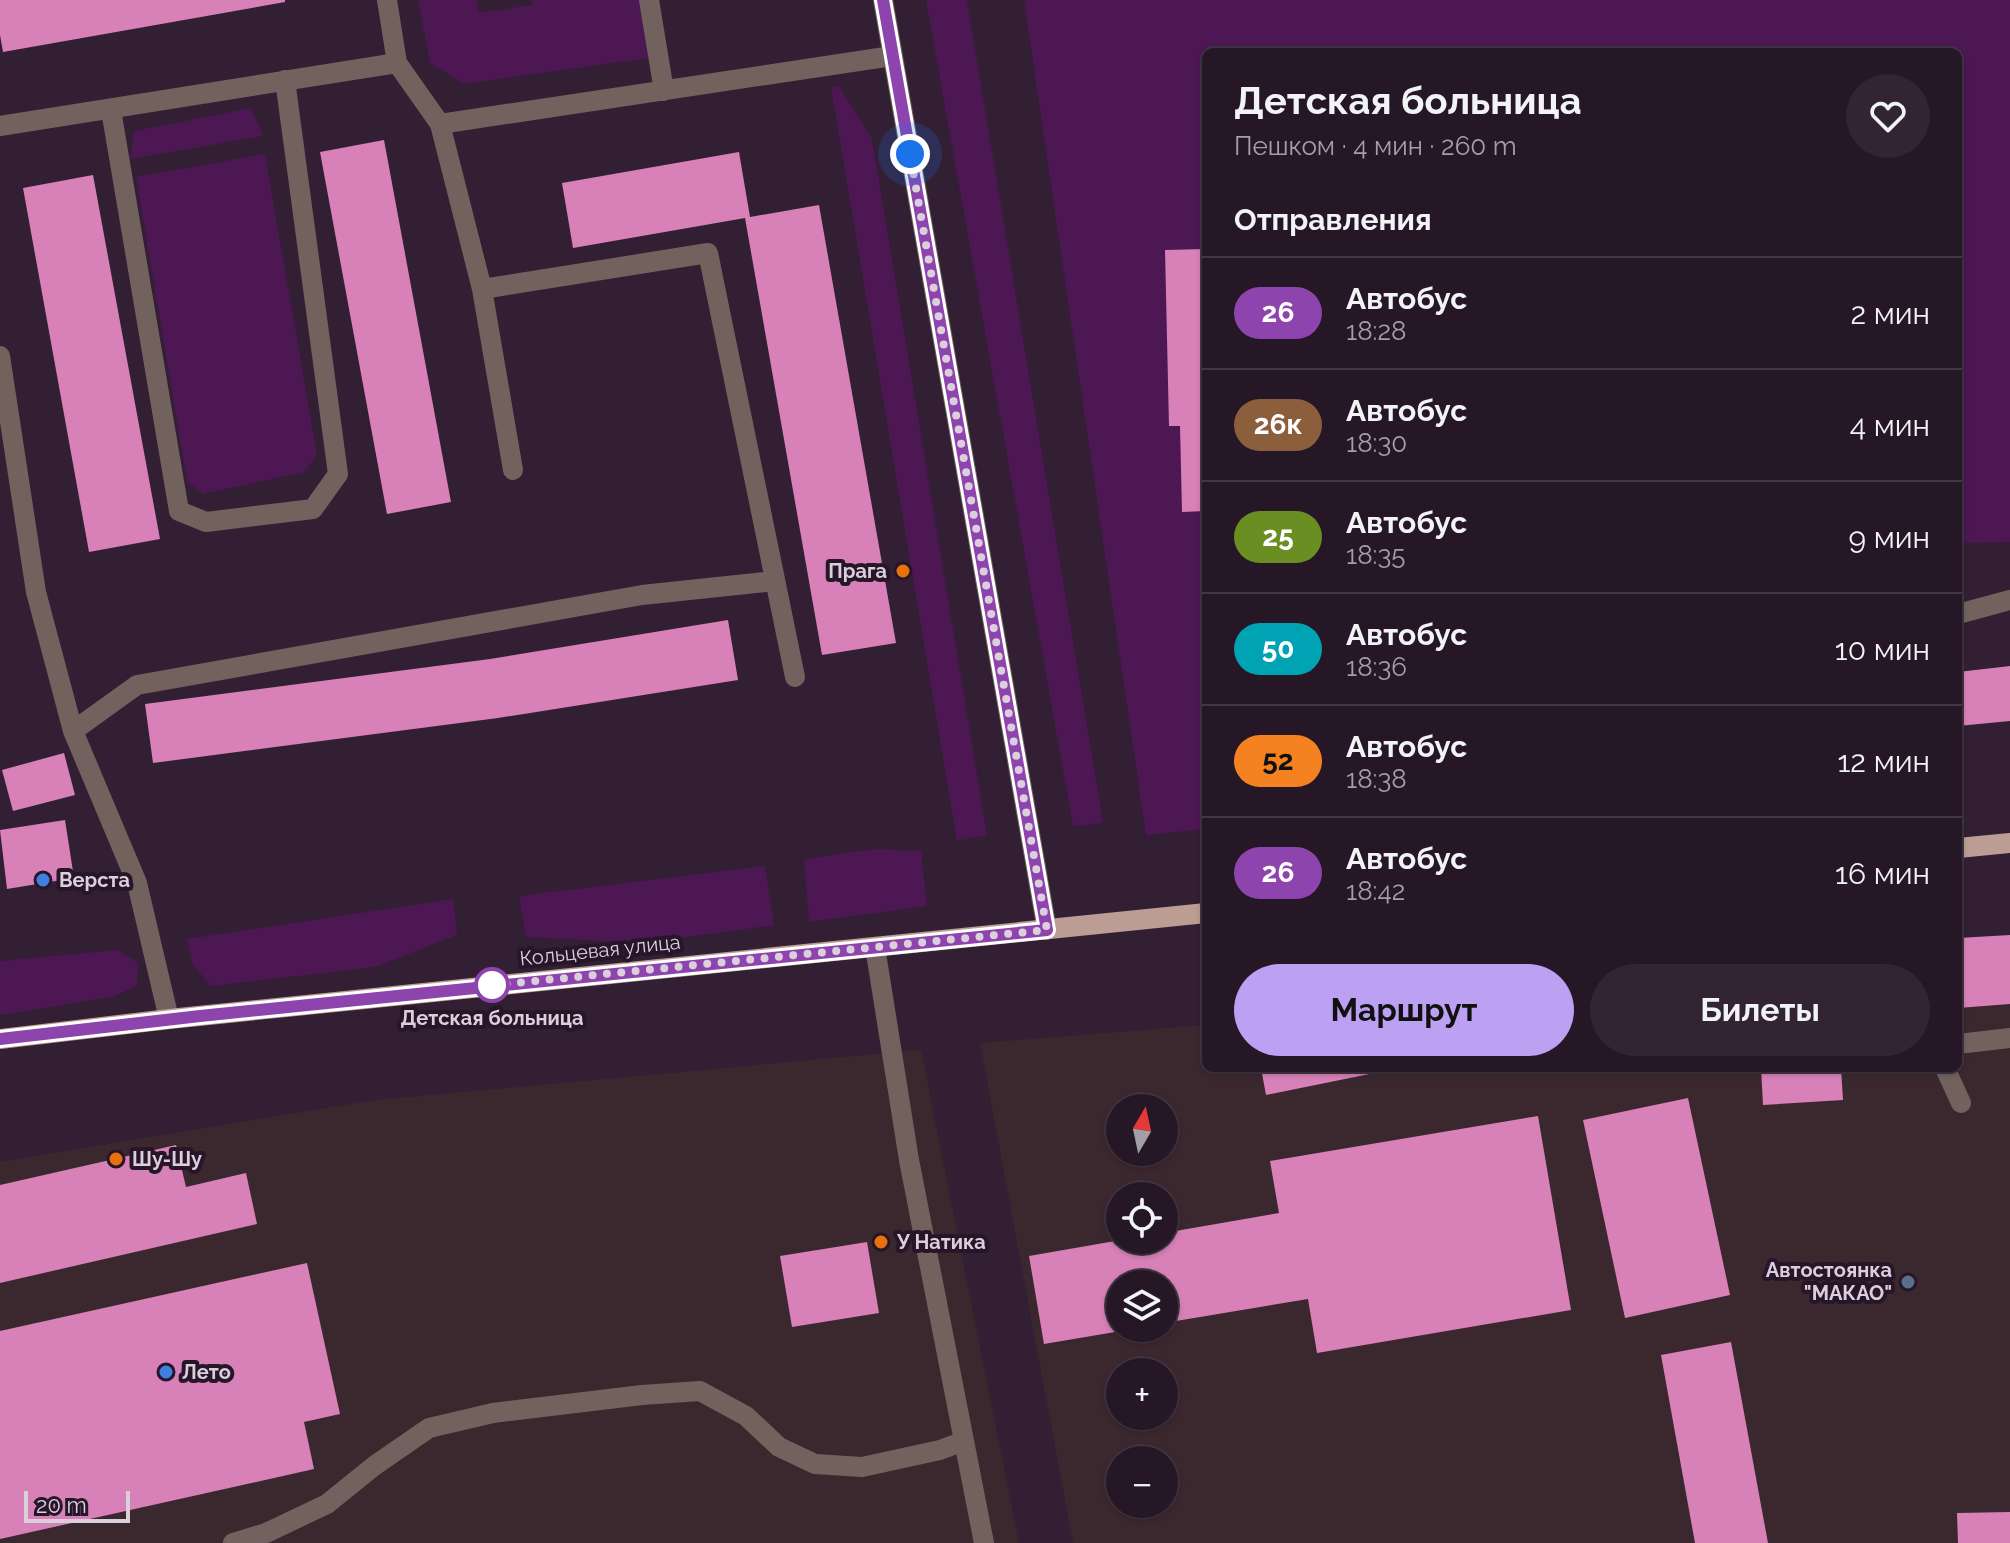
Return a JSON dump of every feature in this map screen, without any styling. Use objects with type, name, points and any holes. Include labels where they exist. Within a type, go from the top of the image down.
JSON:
[{"type":"main road","points":[[1962,848],[2010,843]]},
{"type":"main road","name":"Кольцевая улица","points":[[0,1039],[1202,913]]},
{"type":"street","points":[[387,0],[397,63],[440,124],[482,289],[513,470]]},
{"type":"street","points":[[649,0],[664,91]]},
{"type":"street","points":[[883,0],[1047,930]]},
{"type":"street","points":[[440,124],[892,56]]},
{"type":"street","points":[[0,126],[397,63]]},
{"type":"street","points":[[111,110],[179,511],[206,522],[313,509],[338,474],[285,80]]},
{"type":"street","points":[[482,289],[708,253],[795,677]]},
{"type":"street","points":[[0,356],[36,592],[73,731],[137,883],[169,1019]]},
{"type":"street","points":[[73,731],[137,685],[642,595],[775,581]]},
{"type":"street","points":[[1962,613],[2010,600]]},
{"type":"street","points":[[875,947],[909,1160],[984,1543]]},
{"type":"street","points":[[1962,1044],[2010,1038]]},
{"type":"street","points":[[1947,1072],[1961,1103]]},
{"type":"street","points":[[233,1543],[266,1533],[327,1504],[429,1428],[493,1413],[700,1391],[746,1416],[779,1447],[815,1464],[862,1467],[940,1450],[964,1441]]},
{"type":"shaded area","points":[[418,0],[477,0],[479,13],[532,5],[532,0],[640,0],[648,58],[464,84],[430,63]]},
{"type":"shaded area","points":[[926,0],[967,0],[1103,823],[1073,826]]},
{"type":"shaded area","points":[[1024,0],[2010,0],[2010,542],[1962,543],[1962,48],[1202,48],[1202,829],[1146,835]]},
{"type":"shaded area","points":[[839,86],[872,139],[987,835],[957,841],[831,88]]},
{"type":"shaded area","points":[[251,108],[263,136],[130,159],[134,131]]},
{"type":"shaded area","points":[[265,154],[317,455],[304,472],[203,494],[187,481],[136,177]]},
{"type":"shaded area","points":[[876,849],[921,851],[927,906],[809,922],[804,859]]},
{"type":"shaded area","points":[[765,866],[774,925],[644,943],[526,937],[519,896]]},
{"type":"shaded area","points":[[453,899],[457,935],[375,967],[211,986],[193,965],[187,939]]},
{"type":"shaded area","points":[[118,950],[138,963],[137,986],[112,997],[0,1015],[0,961]]},
{"type":"shaded area","points":[[2010,959],[2010,1543],[1073,1543],[980,1043],[1202,1025],[1202,1072],[1962,1072],[1962,964]]},
{"type":"shaded area","points":[[921,1050],[1019,1543],[0,1543],[0,1162],[376,1100]]},
{"type":"building","points":[[0,0],[285,0],[285,2],[3,52]]},
{"type":"building","points":[[384,140],[451,502],[387,514],[320,152]]},
{"type":"building","points":[[739,152],[750,217],[819,205],[896,643],[822,655],[745,218],[573,248],[562,183]]},
{"type":"building","points":[[93,175],[160,539],[89,552],[23,188]]},
{"type":"building","points":[[1202,249],[1202,511],[1182,512],[1180,426],[1169,426],[1165,250]]},
{"type":"building","points":[[728,620],[738,680],[498,718],[153,763],[145,704],[490,659]]},
{"type":"building","points":[[2010,666],[2010,721],[1962,726],[1962,672]]},
{"type":"building","points":[[64,753],[75,795],[13,811],[2,770]]},
{"type":"building","points":[[65,820],[74,878],[7,889],[0,830]]},
{"type":"building","points":[[2010,935],[2010,1004],[1962,1008],[1962,938]]},
{"type":"building","points":[[1262,1072],[1379,1072],[1266,1095]]},
{"type":"building","points":[[1761,1072],[1841,1072],[1843,1100],[1763,1105]]},
{"type":"building","points":[[1688,1098],[1730,1295],[1625,1318],[1583,1120]]},
{"type":"building","points":[[1538,1116],[1571,1310],[1317,1353],[1308,1299],[1178,1321],[1178,1270],[1106,1270],[1106,1334],[1044,1344],[1029,1256],[1106,1243],[1106,1254],[1178,1254],[1178,1231],[1279,1213],[1270,1161]]},
{"type":"building","points":[[176,1145],[186,1187],[246,1173],[257,1224],[0,1283],[0,1185]]},
{"type":"building","points":[[867,1242],[879,1313],[792,1327],[780,1256]]},
{"type":"building","name":"Лето","points":[[307,1263],[340,1414],[304,1422],[314,1469],[0,1539],[0,1331]]},
{"type":"building","points":[[1731,1342],[1768,1543],[1695,1543],[1661,1355]]},
{"type":"building","points":[[2010,1512],[2010,1543],[1958,1543],[1957,1513]]},
{"type":"bus line","name":"26","points":[[0,1039],[770,956],[1047,930],[883,0]]},
{"type":"place","name":"Прага","points":[[903,571]]},
{"type":"place","name":"Верста","points":[[43,880]]},
{"type":"place","name":"Детская больница","points":[[492,985]]},
{"type":"place","name":"Шу-Шу","points":[[116,1159]]},
{"type":"place","name":"У Натика","points":[[881,1242]]},
{"type":"place","name":"Автостоянка \"МАКАО\"","points":[[1908,1282]]},
{"type":"place","name":"Лето","points":[[166,1372]]},
{"type":"route","points":[[492,985],[485,986],[1047,930],[910,154]]}]
